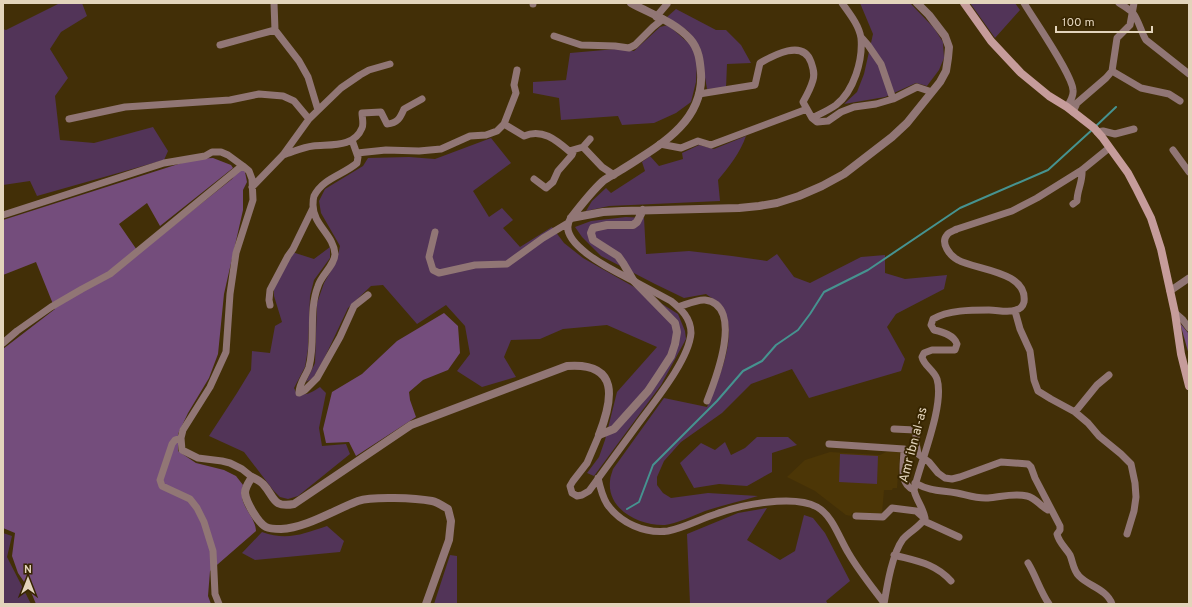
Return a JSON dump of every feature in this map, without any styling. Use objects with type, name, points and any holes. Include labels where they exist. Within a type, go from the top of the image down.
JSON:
[{"type":"main road","points":[[964,3],[991,41],[1021,73],[1097,132],[1128,173],[1150,218],[1161,249],[1175,313],[1181,354],[1189,386]]},
{"type":"street","points":[[274,3],[275,30],[308,77],[318,110]]},
{"type":"street","points":[[435,232],[428,257],[433,270],[439,272],[475,265],[506,264],[569,220],[587,197],[604,180],[671,137],[686,121],[701,90],[700,60],[696,48],[690,39],[673,25],[631,3]]},
{"type":"street","points":[[842,3],[856,24],[861,37],[868,44],[881,64],[893,99]]},
{"type":"street","points":[[569,220],[603,212],[739,208],[777,203],[799,196],[844,174],[892,137],[907,123],[940,82],[946,71],[949,47],[945,36],[937,24],[917,3]]},
{"type":"street","points":[[1024,3],[1070,79],[1074,89],[1070,110]]},
{"type":"street","points":[[1119,3],[1132,13],[1146,40],[1189,74]]},
{"type":"street","points":[[1070,110],[1112,71],[1117,38],[1130,25],[1134,3]]},
{"type":"street","points":[[554,36],[581,45],[629,48],[635,45],[653,27],[660,18],[667,4]]},
{"type":"street","points":[[220,44],[275,30]]},
{"type":"street","points":[[812,118],[836,105],[853,84],[860,54],[861,37]]},
{"type":"street","points":[[699,94],[755,85],[760,62],[778,53],[791,50],[803,51],[809,56],[814,72],[813,80],[803,102],[812,118],[817,122],[828,121],[841,112],[854,107],[876,104],[893,99],[917,87],[932,92]]},
{"type":"street","points":[[252,187],[283,155],[309,119],[341,88],[369,70],[390,64]]},
{"type":"street","points":[[357,153],[386,150],[419,151],[441,149],[470,136],[486,136],[497,131],[504,124],[516,93],[514,85],[517,70]]},
{"type":"street","points":[[1112,71],[1141,88],[1169,94],[1180,101]]},
{"type":"street","points":[[69,119],[125,107],[230,100],[259,94],[273,94],[283,96],[294,101],[309,119]]},
{"type":"street","points":[[283,155],[311,146],[337,145],[352,140],[356,138],[362,127],[362,112],[380,112],[387,124],[394,123],[401,117],[404,109],[422,99]]},
{"type":"street","points":[[660,144],[681,148],[698,141],[711,145],[807,109]]},
{"type":"street","points":[[504,124],[524,136],[530,133],[554,138],[569,151],[583,147],[590,139]]},
{"type":"street","points":[[1097,132],[1103,131],[1115,134],[1134,129]]},
{"type":"street","points":[[352,140],[358,157],[357,164],[352,168],[334,176],[320,187],[313,197],[313,212],[333,245],[335,254],[333,261],[318,284],[314,299],[311,354],[308,369],[299,388],[299,392],[305,390],[317,378],[340,337],[354,306],[368,294]]},
{"type":"street","points":[[583,147],[602,167],[614,174]]},
{"type":"street","points":[[1110,148],[1082,170],[1037,198],[1012,211],[949,232],[945,236],[944,242],[946,247],[957,260],[997,272],[1011,278],[1017,283],[1024,296],[1024,304],[1020,309],[1015,311],[1020,329],[1030,351],[1034,380],[1038,391],[1075,412],[1131,464],[1136,497],[1134,511],[1127,534]]},
{"type":"street","points":[[534,179],[546,188],[553,182],[558,171],[574,150]]},
{"type":"street","points":[[1173,150],[1189,172]]},
{"type":"street","points":[[3,215],[164,162],[204,156],[212,152],[221,152],[228,155],[249,171],[252,179],[253,200],[236,253],[226,352],[210,387],[183,430],[181,438],[182,450],[198,458],[230,463],[242,469],[262,484],[272,499],[278,504],[286,505],[294,504],[411,425],[567,366],[580,365],[593,368],[600,372],[606,380],[609,388],[609,405],[599,435],[587,463],[570,486],[572,494],[577,496],[582,495],[589,490],[670,381],[681,361],[691,334],[690,324],[687,317],[671,301],[604,266],[581,248],[570,235],[568,229],[569,220]]},
{"type":"street","points":[[3,343],[51,307],[110,274],[243,166]]},
{"type":"street","points":[[1073,204],[1077,201],[1078,192],[1081,186],[1082,170]]},
{"type":"street","points":[[270,305],[270,290],[293,249],[313,208]]},
{"type":"street","points":[[599,435],[614,429],[648,391],[671,356],[675,344],[677,332],[675,323],[633,280],[618,256],[593,240],[591,233],[593,228],[606,225],[633,225],[637,222],[643,210]]},
{"type":"street","points":[[1170,291],[1189,278]]},
{"type":"street","points":[[678,307],[697,300],[706,300],[717,306],[722,312],[724,319],[724,343],[722,357],[718,374],[707,401]]},
{"type":"street","name":"Amr ibn al-as","points":[[924,520],[923,508],[916,497],[915,486],[938,404],[938,380],[933,371],[923,362],[922,357],[924,353],[932,350],[955,350],[958,344],[950,335],[934,330],[931,324],[933,319],[940,314],[989,310],[1015,311]]},
{"type":"street","points":[[1175,313],[1189,328]]},
{"type":"street","points":[[1075,412],[1097,385],[1109,375]]},
{"type":"street","points":[[894,429],[915,430],[917,451],[920,456],[923,457],[938,474],[945,478],[952,479],[960,477],[1001,462],[1028,464],[1060,526],[1060,530],[1057,534],[1058,539],[1070,555],[1074,568],[1079,576],[1106,594],[1112,604]]},
{"type":"street","points":[[181,438],[175,440],[172,444],[160,480],[162,486],[190,499],[197,508],[213,551],[215,594],[219,604]]},
{"type":"street","points":[[829,444],[904,449],[904,479],[908,488],[915,486],[933,491],[975,498],[988,498],[1014,494],[1029,496],[1044,508],[1048,510],[1051,509]]},
{"type":"street","points":[[252,477],[246,486],[245,492],[248,501],[253,512],[264,526],[270,528],[280,529],[297,526],[360,501],[373,499],[413,499],[433,501],[448,509],[451,521],[449,540],[426,604]]},
{"type":"street","points":[[598,478],[604,498],[613,511],[632,525],[644,530],[657,532],[680,528],[729,510],[750,505],[793,501],[817,507],[828,517],[849,554],[884,604]]},
{"type":"street","points":[[856,516],[883,517],[892,508],[916,511],[924,520],[959,537]]},
{"type":"street","points":[[884,604],[894,555],[898,546],[903,539],[924,520]]},
{"type":"street","points":[[894,555],[928,564],[945,574],[951,581]]},
{"type":"street","points":[[1028,563],[1036,576],[1042,595],[1049,604]]},
{"type":"shaded area","points":[[60,3],[82,3],[87,16],[61,32],[50,49],[68,78],[55,96],[60,140],[94,143],[153,127],[168,151],[164,160],[37,196],[30,181],[3,185],[3,29],[6,30]]},
{"type":"shaded area","points":[[860,3],[910,3],[934,28],[943,42],[944,58],[939,70],[927,86],[916,83],[885,97],[844,104],[857,92],[864,74],[873,34]]},
{"type":"shaded area","points":[[970,3],[1015,3],[1020,10],[995,38]]},
{"type":"shaded area","points":[[676,9],[716,30],[726,30],[741,45],[751,63],[727,64],[726,88],[707,89],[700,48],[688,31],[667,17]]},
{"type":"shaded area","points":[[668,25],[693,47],[697,63],[696,82],[691,102],[676,113],[654,123],[622,125],[618,116],[561,120],[559,98],[533,93],[533,82],[566,80],[570,53],[616,49],[634,51],[660,27]]},
{"type":"shaded area","points":[[746,136],[730,165],[718,180],[720,201],[609,206],[586,211],[592,201],[606,188],[611,193],[645,171],[642,162],[650,156],[659,166],[683,159],[682,153],[699,145],[714,149]]},
{"type":"shaded area","points":[[491,138],[511,163],[473,191],[489,217],[502,208],[513,220],[503,228],[520,247],[552,227],[564,243],[583,258],[678,314],[685,331],[686,339],[661,385],[594,476],[587,473],[599,457],[605,440],[617,392],[657,347],[607,325],[563,329],[540,339],[511,340],[504,357],[516,377],[482,387],[457,371],[470,354],[465,326],[446,305],[417,324],[383,285],[371,286],[348,308],[323,361],[313,378],[306,382],[315,363],[317,303],[324,283],[337,260],[340,246],[321,213],[319,201],[325,189],[363,166],[368,158],[409,157],[435,159]]},
{"type":"shaded area","points":[[213,158],[231,165],[233,168],[160,226],[147,203],[119,224],[139,253],[232,179],[240,168],[245,172],[247,182],[243,190],[243,210],[224,294],[218,354],[209,378],[188,413],[178,434],[178,451],[196,463],[224,470],[236,476],[243,485],[242,499],[253,520],[256,531],[210,571],[208,596],[211,604],[36,604],[31,592],[18,573],[12,556],[15,533],[3,528],[3,349],[55,309],[36,262],[3,275],[3,220],[194,159]]},
{"type":"shaded area","points":[[626,217],[644,218],[646,254],[689,251],[767,261],[777,254],[794,277],[810,283],[861,257],[885,255],[885,273],[905,279],[947,275],[944,289],[896,314],[887,327],[905,359],[901,371],[809,398],[792,369],[751,384],[722,413],[681,442],[664,461],[657,477],[657,485],[663,493],[671,498],[708,493],[758,496],[705,511],[674,523],[655,525],[636,519],[619,508],[610,491],[610,480],[613,469],[664,398],[707,407],[725,358],[729,331],[723,308],[715,300],[706,294],[684,298],[601,256],[582,237],[575,227],[591,221]]},
{"type":"shaded area","points":[[330,247],[330,258],[314,280],[310,296],[308,349],[305,367],[294,388],[297,394],[307,394],[320,387],[326,393],[319,428],[322,446],[346,444],[350,454],[298,496],[288,499],[280,497],[273,490],[244,452],[209,436],[251,370],[252,351],[270,353],[275,326],[282,322],[274,296],[274,280],[289,251],[314,259]]},
{"type":"shaded area","points":[[444,313],[458,326],[460,353],[448,370],[423,380],[409,392],[416,417],[356,456],[349,442],[326,443],[323,429],[332,392],[362,374],[397,341]]},
{"type":"shaded area","points":[[1180,323],[1189,334],[1189,355]]},
{"type":"shaded area","points":[[757,437],[788,437],[797,445],[772,453],[772,472],[747,486],[719,484],[694,488],[680,463],[701,443],[715,450],[725,442],[731,455],[745,448]]},
{"type":"shaded area","points":[[830,452],[880,455],[886,452],[900,452],[897,488],[893,488],[892,490],[884,490],[882,514],[852,513],[851,516],[846,515],[815,491],[787,477],[805,460]]},
{"type":"shaded area","points":[[840,454],[878,456],[877,484],[839,482]]},
{"type":"shaded area","points":[[767,508],[747,540],[780,560],[795,551],[804,515],[813,518],[825,533],[850,581],[826,601],[828,604],[690,604],[687,534],[738,513]]},
{"type":"shaded area","points":[[327,526],[344,541],[340,552],[255,560],[242,553],[262,532],[271,535],[287,536],[302,534]]},
{"type":"shaded area","points":[[3,533],[12,536],[7,557],[31,604],[3,604]]},
{"type":"shaded area","points":[[450,555],[457,556],[457,604],[434,604]]},
{"type":"waterway","points":[[1096,126],[1116,107]]},
{"type":"waterway","points":[[627,509],[639,502],[653,465],[717,401],[743,371],[762,361],[776,345],[798,330],[824,292],[868,270],[960,208],[1048,170],[1093,129]]}]
